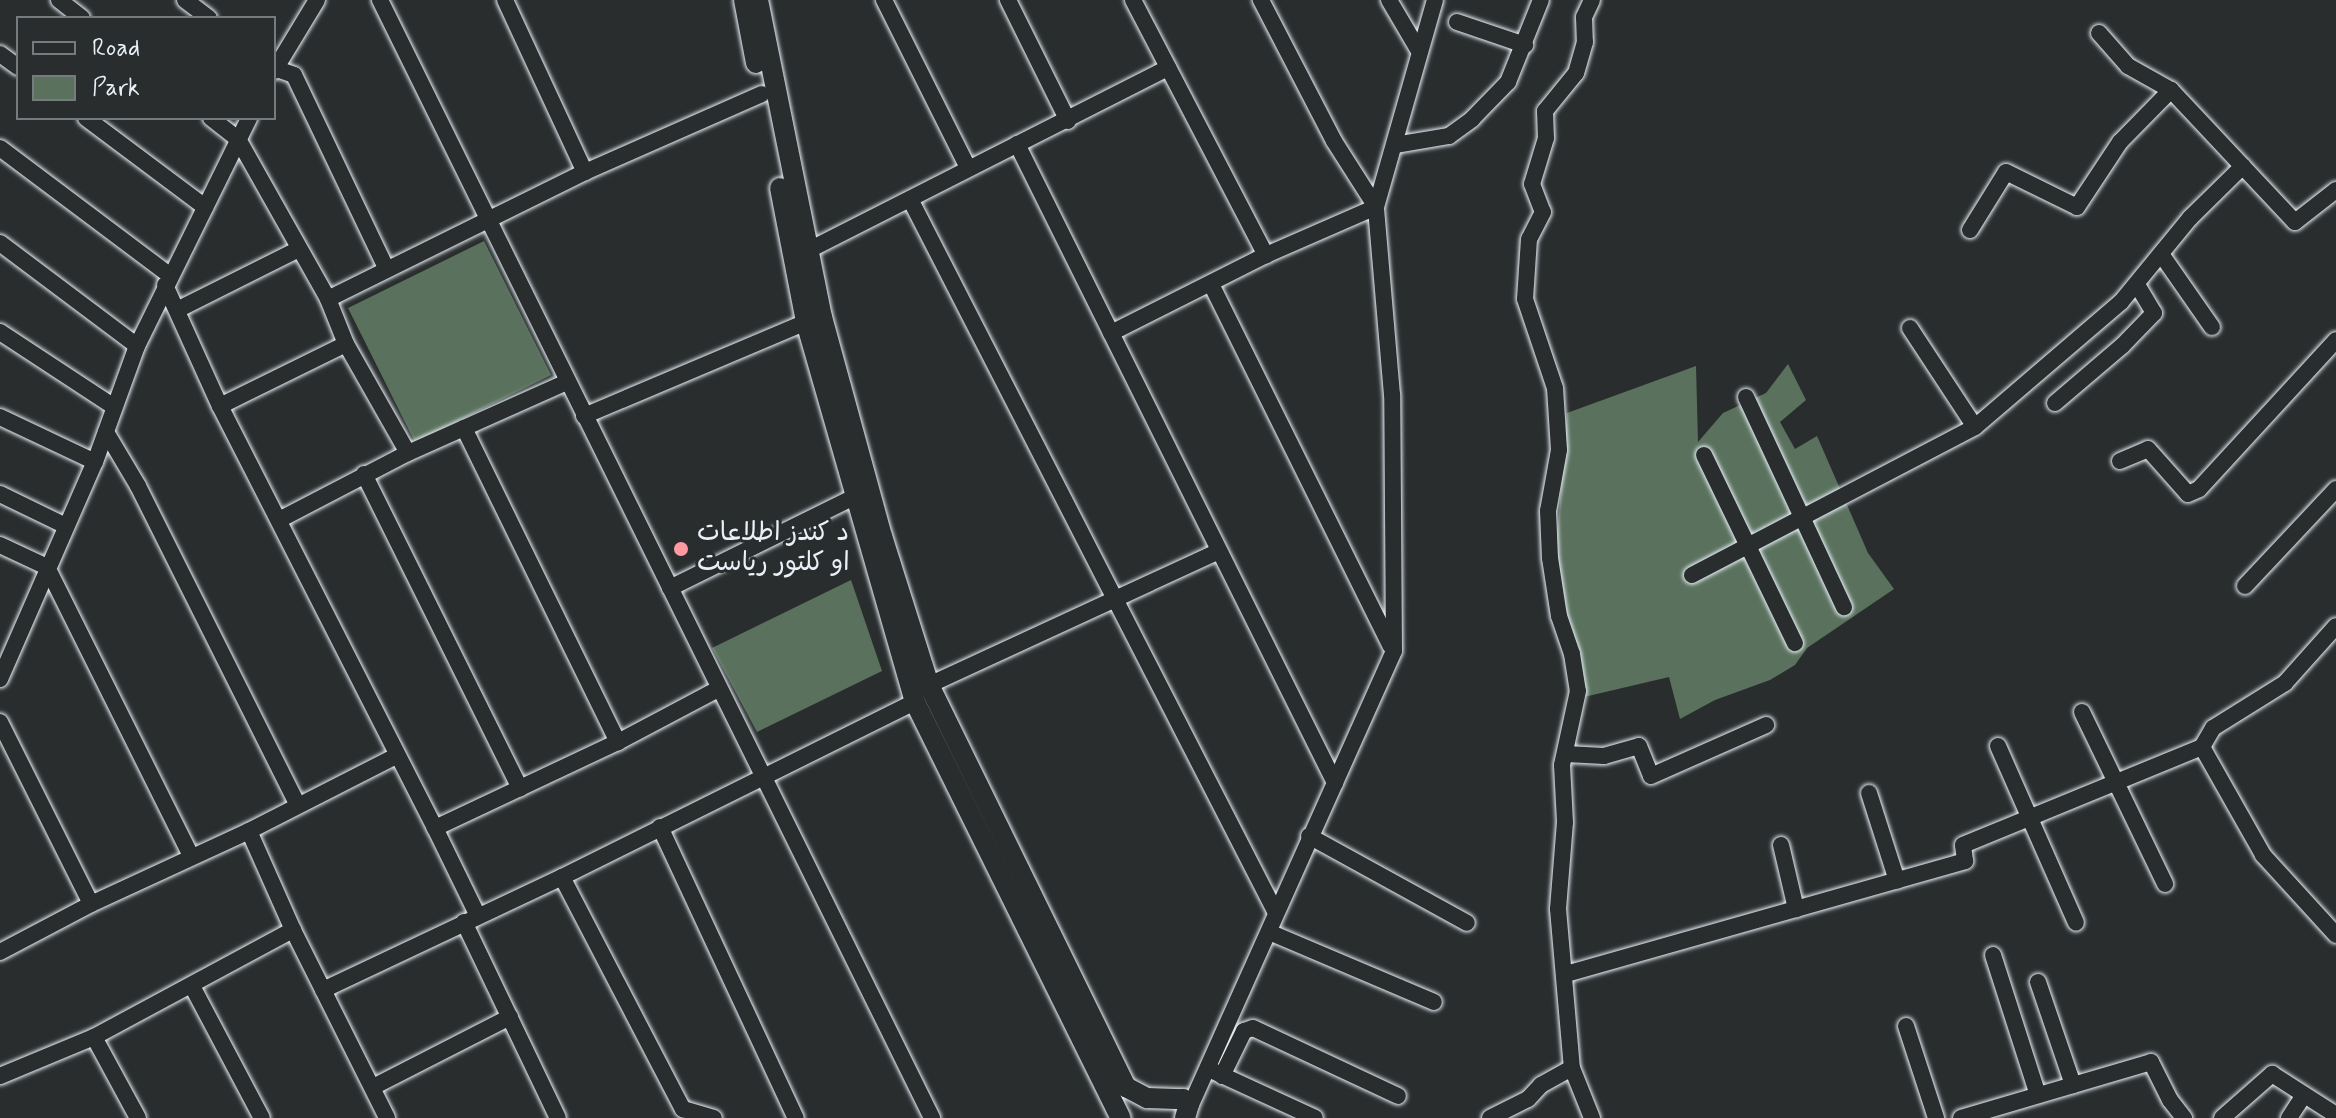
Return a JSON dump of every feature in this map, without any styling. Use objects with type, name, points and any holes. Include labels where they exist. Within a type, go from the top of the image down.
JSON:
[{"type":"main road","points":[[744,0],[806,322],[915,702],[1118,1090],[1147,1098],[1183,1099],[1187,1114]]},
{"type":"main road","points":[[758,0],[807,251],[878,521],[929,685],[1118,1090],[1121,1118]]},
{"type":"street","points":[[59,0],[79,16]]},
{"type":"street","points":[[185,0],[206,16]]},
{"type":"street","points":[[380,0],[932,1118]]},
{"type":"street","points":[[505,0],[585,172]]},
{"type":"street","points":[[884,0],[968,168]]},
{"type":"street","points":[[1008,0],[1068,121]]},
{"type":"street","points":[[1133,0],[1266,255]]},
{"type":"street","points":[[1261,0],[1334,141],[1376,207]]},
{"type":"street","points":[[1389,0],[1419,51]]},
{"type":"street","points":[[1215,1072],[1276,913],[1394,651],[1392,395],[1376,207],[1435,0]]},
{"type":"street","points":[[1395,145],[1449,136],[1472,119],[1508,82],[1541,0]]},
{"type":"street","points":[[1592,0],[1584,17],[1585,42],[1576,73],[1545,111],[1546,138],[1532,184],[1543,212],[1529,239],[1525,299],[1555,388],[1559,450],[1548,511],[1550,558],[1559,616],[1572,654],[1578,691],[1562,765],[1565,822],[1557,885],[1572,1068],[1592,1118]]},
{"type":"street","points":[[276,66],[313,2]]},
{"type":"street","points":[[1457,22],[1525,45]]},
{"type":"street","points":[[2099,33],[2128,66],[2171,90],[2295,222],[2336,190]]},
{"type":"street","points":[[807,251],[1168,68]]},
{"type":"street","points":[[276,70],[294,75],[386,268]]},
{"type":"street","points":[[1970,230],[2006,172],[2077,207],[2120,142],[2171,90]]},
{"type":"street","points":[[328,299],[585,172],[762,94]]},
{"type":"street","points":[[89,120],[205,207]]},
{"type":"street","points":[[214,120],[238,139],[328,299],[346,344],[408,453]]},
{"type":"street","points":[[0,679],[8,640],[47,567],[95,462],[137,346],[248,120]]},
{"type":"street","points":[[1017,144],[1335,783]]},
{"type":"street","points":[[0,148],[167,280],[177,310],[220,406],[281,519],[396,756],[435,828],[510,1017],[556,1114],[538,1118]]},
{"type":"street","points":[[1692,575],[1975,427],[2137,285],[2190,218],[2243,166]]},
{"type":"street","points":[[910,199],[1276,913]]},
{"type":"street","points":[[1111,333],[1266,255],[1376,207]]},
{"type":"street","points":[[0,243],[137,346]]},
{"type":"street","points":[[177,310],[299,249]]},
{"type":"street","points":[[2161,254],[2212,327]]},
{"type":"street","points":[[1211,284],[1394,651]]},
{"type":"street","points":[[2055,403],[2122,346],[2154,313],[2137,285]]},
{"type":"street","points":[[584,416],[806,322]]},
{"type":"street","points":[[1910,328],[1975,427]]},
{"type":"street","points":[[0,332],[114,407]]},
{"type":"street","points":[[2120,461],[2148,449],[2188,494],[2199,489],[2336,340]]},
{"type":"street","points":[[220,406],[346,344]]},
{"type":"street","points":[[281,519],[364,474],[567,382]]},
{"type":"street","points":[[1746,397],[1844,607]]},
{"type":"street","points":[[0,417],[95,462]]},
{"type":"street","points":[[464,428],[618,742]]},
{"type":"street","points":[[106,432],[138,486],[297,804]]},
{"type":"street","points":[[1704,455],[1795,643]]},
{"type":"street","points":[[364,474],[520,788]]},
{"type":"street","points":[[2245,586],[2336,489]]},
{"type":"street","points":[[0,494],[66,526]]},
{"type":"street","points":[[670,588],[854,497]]},
{"type":"street","points":[[0,545],[47,567],[191,856]]},
{"type":"street","points":[[929,685],[1219,551]]},
{"type":"street","points":[[1566,974],[1965,861],[1963,845],[2202,747],[2213,728],[2285,683],[2336,626]]},
{"type":"street","points":[[435,828],[618,742],[718,689]]},
{"type":"street","points":[[323,990],[562,877],[915,702]]},
{"type":"street","points":[[2082,712],[2165,884]]},
{"type":"street","points":[[0,722],[91,904]]},
{"type":"street","points":[[1566,754],[1604,756],[1639,746],[1651,776],[1766,725]]},
{"type":"street","points":[[1998,746],[2076,923]]},
{"type":"street","points":[[2202,747],[2263,855],[2336,935]]},
{"type":"street","points":[[0,952],[91,904],[249,831],[396,756]]},
{"type":"street","points":[[1869,793],[1897,881]]},
{"type":"street","points":[[660,827],[796,1118]]},
{"type":"street","points":[[249,831],[293,930],[387,1118]]},
{"type":"street","points":[[1309,836],[1467,923]]},
{"type":"street","points":[[1781,845],[1796,909]]},
{"type":"street","points":[[562,877],[681,1114],[714,1118]]},
{"type":"street","points":[[0,1076],[94,1037],[293,930]]},
{"type":"street","points":[[1269,932],[1434,1002]]},
{"type":"street","points":[[1993,955],[2038,1095]]},
{"type":"street","points":[[2038,982],[2073,1085]]},
{"type":"street","points":[[192,986],[262,1118]]},
{"type":"street","points":[[373,1087],[510,1017]]},
{"type":"street","points":[[1906,1026],[1936,1118]]},
{"type":"street","points":[[1187,1114],[1244,1031],[1253,1028],[1398,1096]]},
{"type":"street","points":[[94,1037],[138,1118]]},
{"type":"street","points":[[1961,1118],[2151,1062],[2170,1100],[2184,1118]]},
{"type":"street","points":[[1490,1118],[1528,1099],[1541,1085],[1572,1068]]},
{"type":"street","points":[[1215,1072],[1315,1118]]},
{"type":"street","points":[[2222,1118],[2272,1074],[2336,1115]]},
{"type":"street","points":[[2289,1118],[2304,1095]]},
{"type":"green space","points":[[484,241],[551,375],[415,442],[348,308]]},
{"type":"green space","points":[[1788,364],[1806,400],[1780,422],[1795,449],[1817,436],[1868,553],[1894,589],[1807,648],[1795,665],[1770,680],[1715,700],[1680,719],[1669,677],[1584,697],[1580,652],[1562,613],[1556,552],[1567,413],[1696,366],[1698,442],[1723,413],[1766,393]]},
{"type":"green space","points":[[851,580],[882,671],[757,732],[712,648]]},
{"type":"place","name":"د کندز اطلاعات او کلتور ریاست","points":[[681,549]]}]
